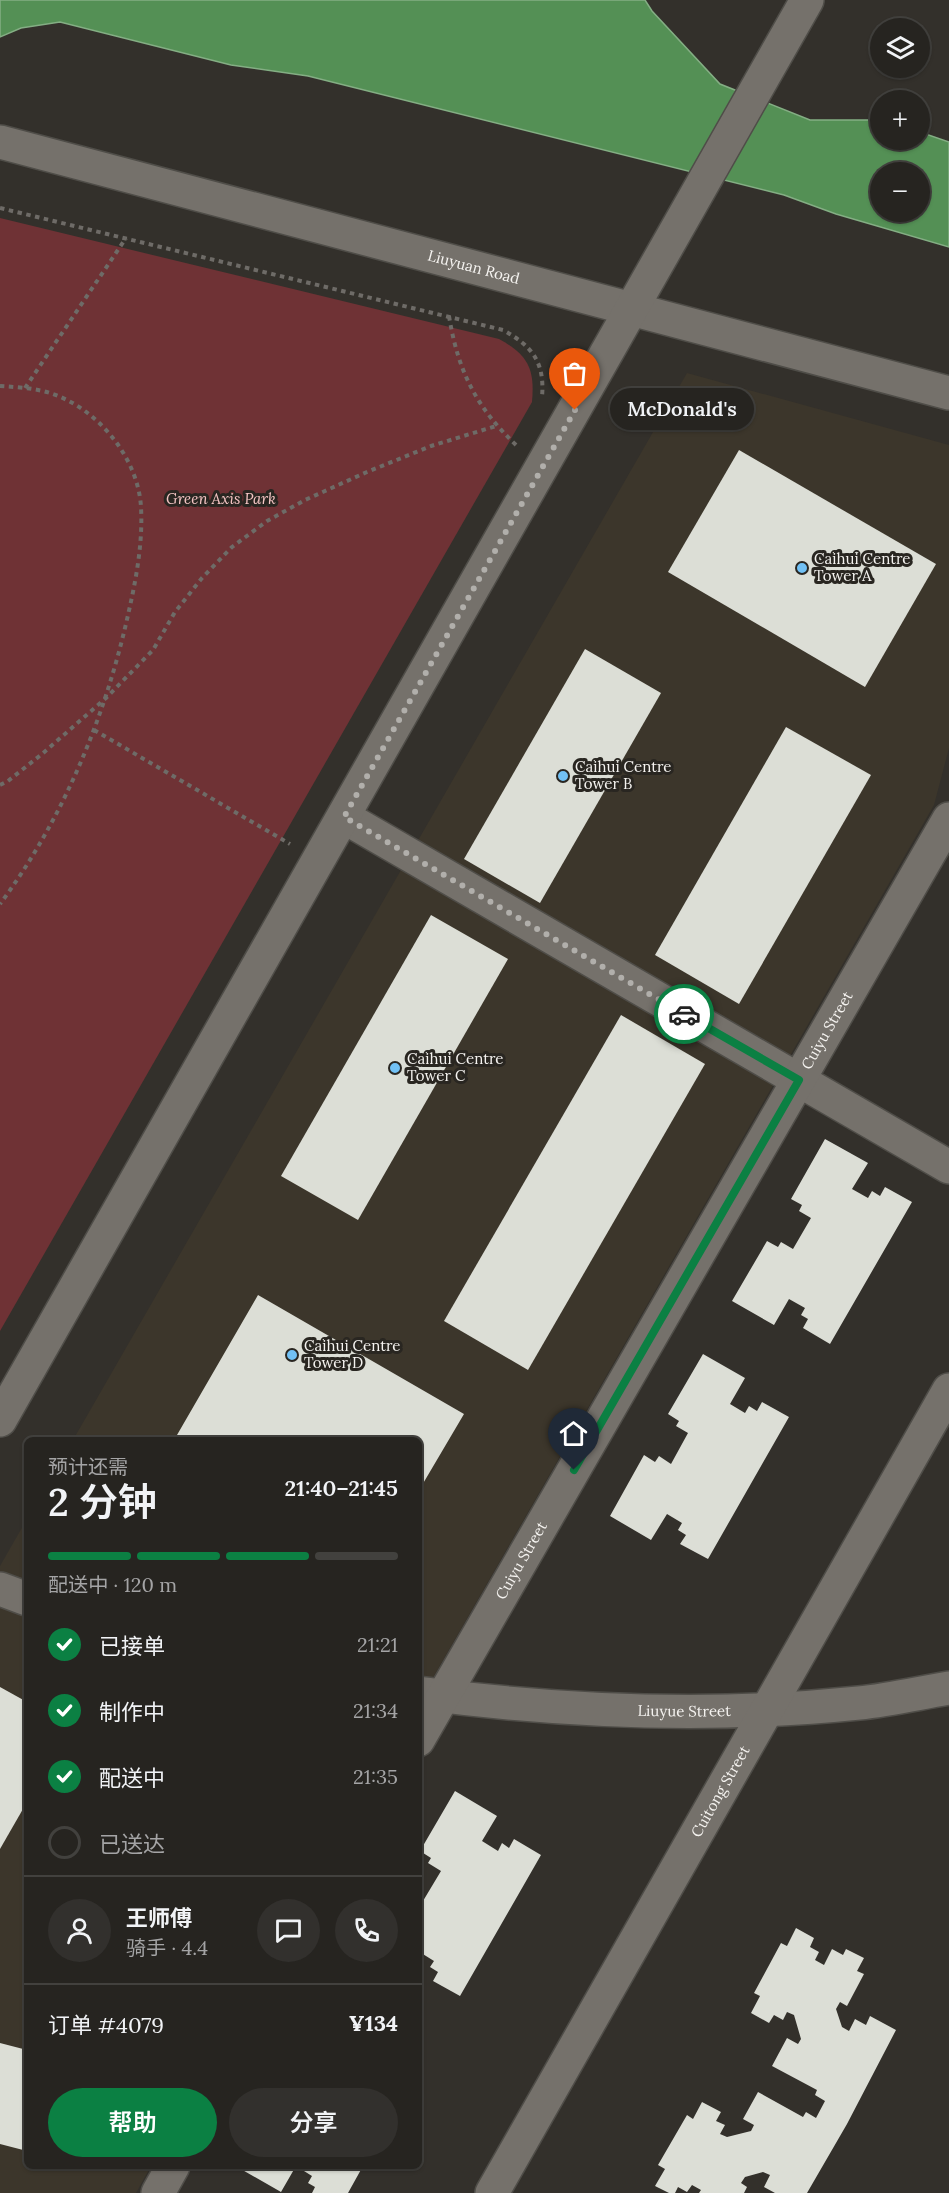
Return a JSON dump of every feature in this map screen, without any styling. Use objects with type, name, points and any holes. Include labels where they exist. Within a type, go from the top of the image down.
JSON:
[{"type":"street","points":[[0,1420],[807,0]]},
{"type":"street","name":"Liuyuan Road","points":[[0,142],[949,393]]},
{"type":"street","points":[[344,817],[949,1167]]},
{"type":"street","name":"Cuiyu Street","points":[[422,1726],[431,1695],[799,1080],[949,819]]},
{"type":"street","name":"Cuitong Street","points":[[492,2193],[949,1390]]},
{"type":"street","points":[[0,1589],[24,1598]]},
{"type":"street","name":"Liuyue Street","points":[[431,1695],[575,1708],[671,1711],[767,1709],[861,1703],[949,1688]]},
{"type":"street","points":[[158,2193],[171,2169]]},
{"type":"path","points":[[0,208],[503,330],[523,341],[537,359],[544,381],[542,405]]},
{"type":"path","points":[[25,388],[126,238]]},
{"type":"path","points":[[449,316],[454,346],[463,375],[478,402],[496,426],[518,447],[523,438]]},
{"type":"path","points":[[0,386],[50,393],[84,410],[112,436],[131,469],[141,506],[140,544],[132,596],[121,648],[106,698],[86,751],[62,802],[36,850],[0,904]]},
{"type":"path","points":[[0,785],[42,754],[106,698],[153,650],[175,612],[201,578],[232,547],[267,521],[305,500],[367,472],[431,446],[496,426]]},
{"type":"path","points":[[94,730],[291,844],[285,854]]},
{"type":"shaded area","points":[[0,0],[645,0],[652,11],[720,84],[810,120],[870,120],[870,150],[930,150],[930,135],[949,142],[949,247],[836,214],[784,195],[308,76],[231,65],[60,22],[21,28],[0,37]]},
{"type":"shaded area","points":[[687,373],[949,445],[949,748],[934,805],[422,1697],[422,1437],[75,1437]]},
{"type":"shaded area","points":[[24,1524],[24,2169],[149,2169],[136,2193],[0,2193],[0,1566]]},
{"type":"green space","name":"Green Axis Park","points":[[0,218],[499,339],[517,351],[528,364],[533,390],[532,402],[0,1331]]},
{"type":"building","name":"Caihui Centre Tower A","points":[[739,450],[936,564],[865,687],[668,572]]},
{"type":"building","name":"Caihui Centre Tower B","points":[[585,649],[661,693],[540,903],[464,859]]},
{"type":"building","points":[[786,727],[871,775],[739,1004],[655,955]]},
{"type":"building","name":"Caihui Centre Tower C","points":[[431,915],[508,959],[358,1220],[281,1176]]},
{"type":"building","points":[[621,1015],[705,1064],[528,1370],[444,1321]]},
{"type":"building","points":[[825,1139],[868,1163],[852,1189],[868,1198],[872,1191],[880,1196],[885,1187],[912,1202],[830,1344],[803,1328],[808,1319],[801,1315],[805,1308],[789,1299],[774,1325],[732,1301],[767,1241],[778,1247],[781,1242],[793,1249],[811,1218],[799,1211],[802,1205],[791,1199]]},
{"type":"building","name":"Caihui Centre Tower D","points":[[258,1295],[464,1414],[422,1485],[422,1437],[180,1437],[177,1435]]},
{"type":"building","points":[[703,1354],[745,1378],[730,1404],[745,1413],[749,1406],[757,1411],[762,1402],[789,1417],[708,1559],[680,1544],[686,1535],[678,1530],[682,1523],[667,1514],[651,1540],[610,1516],[644,1455],[655,1462],[659,1456],[671,1464],[688,1433],[676,1426],[679,1421],[668,1414]]},
{"type":"building","points":[[0,1687],[24,1700],[24,1807],[0,1849]]},
{"type":"building","points":[[455,1791],[497,1816],[482,1841],[498,1851],[502,1843],[509,1848],[514,1839],[541,1855],[460,1996],[433,1981],[438,1972],[430,1967],[434,1961],[422,1954],[422,1900],[441,1871],[428,1863],[431,1858],[422,1852],[422,1848]]},
{"type":"building","points":[[796,1928],[814,1938],[810,1947],[819,1952],[815,1960],[824,1965],[832,1949],[843,1955],[846,1949],[864,1958],[857,1971],[864,1974],[847,2006],[840,2002],[836,2009],[842,2027],[849,2031],[855,2019],[866,2025],[870,2016],[896,2030],[847,2124],[807,2193],[775,2193],[764,2187],[770,2175],[763,2172],[745,2177],[741,2183],[747,2187],[744,2193],[699,2193],[701,2190],[692,2185],[687,2192],[678,2187],[675,2193],[669,2193],[655,2186],[665,2169],[658,2165],[687,2115],[693,2119],[702,2102],[721,2112],[716,2121],[725,2125],[720,2134],[727,2137],[751,2131],[754,2125],[743,2119],[758,2092],[803,2117],[806,2112],[816,2118],[825,2101],[815,2095],[817,2090],[772,2066],[787,2038],[798,2044],[801,2039],[794,2015],[787,2012],[783,2020],[774,2015],[769,2023],[751,2013],[760,1996],[754,1993],[781,1943],[787,1946]]},
{"type":"building","points":[[0,2043],[24,2049],[24,2150],[0,2144]]},
{"type":"building","points":[[241,2169],[294,2169],[281,2192]]},
{"type":"building","points":[[301,2169],[361,2169],[348,2193],[312,2193],[315,2187],[308,2183],[312,2176]]},
{"type":"way so far","points":[[575,410],[344,817],[684,1014]]},
{"type":"place","name":"McDonald's","points":[[575,410]]},
{"type":"place","name":"Caihui Centre Tower A","points":[[802,568]]},
{"type":"place","name":"Caihui Centre Tower B","points":[[563,776]]},
{"type":"place","name":"Caihui Centre Tower C","points":[[395,1068]]},
{"type":"place","name":"Caihui Centre Tower D","points":[[292,1355]]},
{"type":"route","points":[[574,1470],[799,1080],[684,1014]]}]
